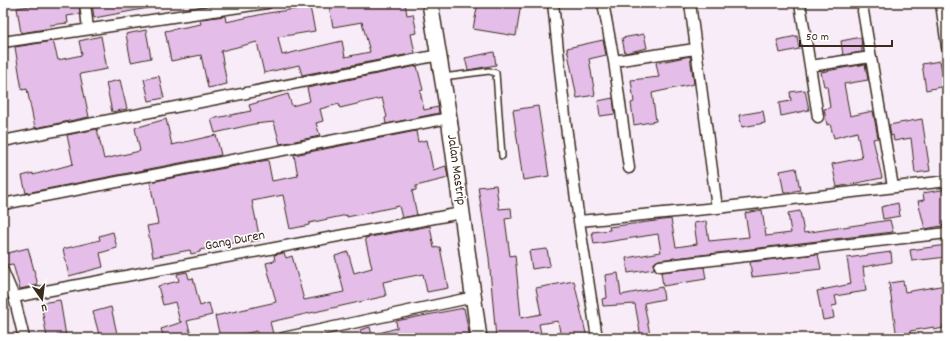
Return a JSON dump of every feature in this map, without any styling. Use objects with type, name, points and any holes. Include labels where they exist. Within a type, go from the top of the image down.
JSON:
[{"type":"main road","name":"Jalan Mastrip","points":[[430,3],[449,118],[479,338]]},
{"type":"street","points":[[85,3],[88,29]]},
{"type":"street","points":[[3,42],[226,6],[267,3]]},
{"type":"street","points":[[553,3],[566,126],[597,338]]},
{"type":"street","points":[[603,3],[614,61],[629,168]]},
{"type":"street","points":[[690,3],[717,208]]},
{"type":"street","points":[[800,3],[818,117]]},
{"type":"street","points":[[941,3],[947,47]]},
{"type":"street","points":[[863,11],[893,187]]},
{"type":"street","points":[[614,61],[696,49]]},
{"type":"street","points":[[3,141],[439,55]]},
{"type":"street","points":[[810,66],[871,57]]},
{"type":"street","points":[[3,204],[449,118]]},
{"type":"street","points":[[580,221],[717,208],[947,181]]},
{"type":"street","name":"Gang Duren","points":[[14,297],[461,213]]},
{"type":"street","points":[[660,266],[947,233]]},
{"type":"street","points":[[3,271],[14,297],[24,338]]},
{"type":"street","points":[[283,338],[474,297]]},
{"type":"lane","points":[[442,77],[490,71],[496,73],[502,156]]},
{"type":"building","points":[[48,3],[79,3],[80,14],[67,16],[68,23],[50,25],[51,28],[21,33],[17,8]]},
{"type":"building","points":[[92,3],[148,3],[148,8],[94,18]]},
{"type":"building","points":[[335,3],[405,3],[407,15],[413,14],[417,33],[411,34],[415,53],[302,75],[299,65],[264,73],[257,42],[221,51],[227,84],[208,88],[201,55],[171,61],[165,31],[201,24],[200,20],[202,19],[225,16],[226,22],[268,13],[310,7],[315,31],[278,37],[282,55],[342,41],[345,57],[370,52],[362,22],[333,27],[329,6],[335,5]]},
{"type":"building","points":[[478,3],[521,3],[516,36],[473,29]]},
{"type":"building","points":[[146,30],[151,58],[131,62],[126,34]]},
{"type":"building","points":[[644,34],[647,48],[625,53],[622,38]]},
{"type":"building","points":[[101,36],[107,69],[80,74],[89,117],[35,128],[27,89],[22,90],[15,47],[53,41],[58,60],[82,55],[79,41]]},
{"type":"building","points":[[797,36],[799,49],[780,53],[777,40]]},
{"type":"building","points":[[861,37],[862,52],[843,55],[841,41]]},
{"type":"building","points":[[603,40],[606,55],[589,59],[595,95],[577,98],[567,48]]},
{"type":"building","points":[[494,52],[496,65],[468,70],[465,58]]},
{"type":"building","points":[[690,56],[694,84],[652,93],[656,121],[634,125],[631,103],[634,102],[631,80],[659,77],[656,63]]},
{"type":"building","points":[[940,61],[945,86],[926,90],[922,64]]},
{"type":"building","points":[[865,64],[868,80],[844,84],[850,116],[873,111],[878,138],[873,139],[882,178],[837,187],[832,164],[862,158],[857,132],[834,138],[830,124],[827,125],[824,109],[830,108],[827,86],[824,86],[821,72]]},
{"type":"building","points":[[417,66],[423,90],[420,91],[424,110],[438,107],[439,113],[386,124],[385,118],[387,117],[382,98],[340,108],[339,104],[320,109],[323,121],[316,123],[320,136],[280,144],[274,122],[254,124],[215,133],[211,119],[251,111],[249,105],[288,94],[292,106],[310,101],[307,88]]},
{"type":"building","points":[[159,76],[164,98],[149,101],[144,79]]},
{"type":"building","points":[[120,80],[127,109],[112,112],[106,83]]},
{"type":"building","points":[[805,90],[809,110],[781,116],[779,103],[791,101],[790,92]]},
{"type":"building","points":[[613,98],[615,114],[600,116],[598,101]]},
{"type":"building","points":[[538,106],[549,176],[523,180],[513,110]]},
{"type":"building","points":[[763,111],[765,123],[742,127],[739,115]]},
{"type":"building","points":[[166,119],[172,145],[216,135],[221,155],[26,193],[22,176],[33,173],[33,175],[73,164],[67,135],[97,129],[104,159],[140,151],[135,128]]},
{"type":"building","points":[[922,119],[930,171],[915,173],[911,138],[894,141],[893,135],[891,136],[889,125]]},
{"type":"building","points":[[416,131],[418,142],[427,140],[433,170],[446,166],[448,178],[416,186],[416,190],[412,191],[417,215],[402,218],[399,206],[309,223],[309,225],[290,229],[283,195],[252,201],[260,240],[243,243],[242,241],[200,250],[200,252],[191,254],[190,250],[153,257],[147,226],[158,224],[150,182],[268,160],[272,181],[298,176],[294,155]]},
{"type":"building","points":[[796,168],[800,190],[784,193],[780,171]]},
{"type":"building","points":[[496,185],[499,209],[511,208],[512,218],[505,219],[510,256],[515,255],[521,318],[541,314],[536,288],[574,281],[587,338],[561,338],[558,321],[539,324],[542,338],[496,338],[489,258],[478,187]]},
{"type":"building","points":[[947,189],[947,225],[925,229],[918,201],[924,200],[923,193]]},
{"type":"building","points":[[898,203],[900,216],[883,219],[881,207]]},
{"type":"building","points":[[762,210],[766,236],[791,233],[788,213],[800,211],[804,233],[890,220],[893,232],[659,260],[654,263],[654,269],[628,273],[626,258],[661,252],[658,234],[594,244],[592,232],[610,230],[609,227],[671,219],[676,247],[697,244],[694,223],[706,221],[709,241],[749,237],[745,213]]},
{"type":"building","points":[[430,226],[434,248],[440,247],[448,288],[427,292],[423,274],[383,282],[386,296],[270,322],[273,334],[259,338],[257,331],[235,336],[234,334],[220,337],[215,316],[276,302],[266,263],[275,261],[274,255],[284,253],[286,258],[292,256],[304,300],[344,292],[335,256],[348,252],[354,273],[372,268],[365,238]]},
{"type":"building","points":[[113,232],[117,248],[100,253],[103,267],[69,276],[63,249],[100,240],[99,236]]},
{"type":"building","points":[[947,245],[947,257],[912,261],[910,250]]},
{"type":"building","points":[[28,248],[38,285],[20,289],[13,264],[6,265],[4,254]]},
{"type":"building","points":[[547,249],[550,266],[532,269],[529,251]]},
{"type":"building","points":[[891,252],[892,262],[863,267],[866,291],[835,296],[837,305],[832,306],[834,318],[823,320],[817,291],[851,284],[847,258]]},
{"type":"building","points":[[818,254],[821,269],[752,277],[750,262]]},
{"type":"building","points":[[704,267],[706,279],[663,286],[661,272]]},
{"type":"building","points":[[187,272],[189,279],[193,278],[200,306],[209,303],[212,315],[187,321],[192,338],[164,338],[161,329],[182,322],[180,322],[175,302],[163,305],[158,286],[179,281],[177,274]]},
{"type":"building","points":[[618,273],[621,295],[662,287],[664,299],[644,303],[650,335],[641,337],[635,304],[603,306],[602,299],[607,298],[605,275]]},
{"type":"building","points":[[903,281],[905,292],[946,285],[947,325],[943,325],[943,328],[934,330],[934,327],[910,331],[911,338],[897,338],[889,283]]},
{"type":"building","points":[[60,300],[66,336],[47,338],[41,303]]},
{"type":"building","points":[[111,307],[118,338],[100,338],[93,312]]},
{"type":"building","points":[[464,308],[470,338],[362,338],[360,330],[370,327],[372,335],[397,328],[396,321]]}]
